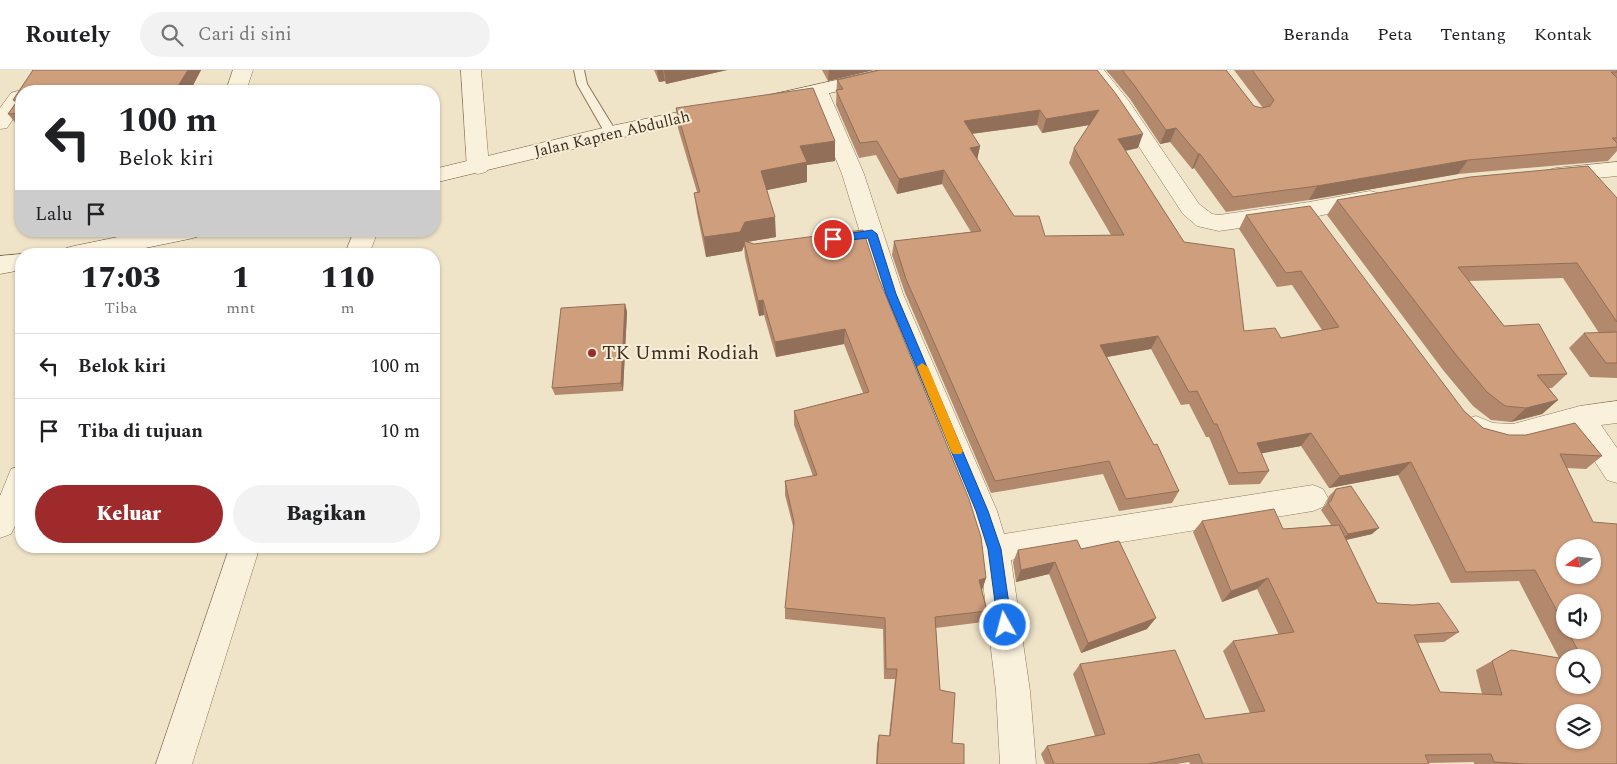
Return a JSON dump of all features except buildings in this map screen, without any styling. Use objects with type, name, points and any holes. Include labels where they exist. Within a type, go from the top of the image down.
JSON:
[{"type":"street","points":[[238,85],[243,70]]},
{"type":"street","points":[[471,70],[478,167]]},
{"type":"street","points":[[755,103],[818,91],[907,70]]},
{"type":"street","points":[[1094,70],[1121,104],[1191,209],[1204,220],[1214,223],[1229,222],[1391,195]]},
{"type":"street","points":[[818,91],[853,174],[862,235],[891,294],[982,511],[994,549],[1013,691],[1018,764]]},
{"type":"street","points":[[0,123],[15,102]]},
{"type":"street","name":"Jalan Kapten Abdullah","points":[[440,175],[611,133],[729,108]]},
{"type":"street","points":[[1540,177],[1617,168]]},
{"type":"street","points":[[1309,210],[1326,233]]},
{"type":"street","points":[[105,248],[159,237]]},
{"type":"street","points":[[0,265],[15,263]]},
{"type":"street","points":[[1457,408],[1481,431],[1503,436],[1526,432],[1580,417],[1617,412]]},
{"type":"street","points":[[1580,417],[1617,471]]},
{"type":"street","points":[[0,525],[15,497]]},
{"type":"street","points":[[994,549],[1313,498]]},
{"type":"street","points":[[174,764],[243,553]]},
{"type":"lane","points":[[579,70],[582,84],[611,133]]},
{"type":"slow traffic","points":[[922,367],[957,451]]},
{"type":"place","name":"TK Ummi Rodiah","points":[[592,353]]},
{"type":"route","points":[[833,239],[872,234],[891,294],[982,511],[994,549],[1005,625]]}]
